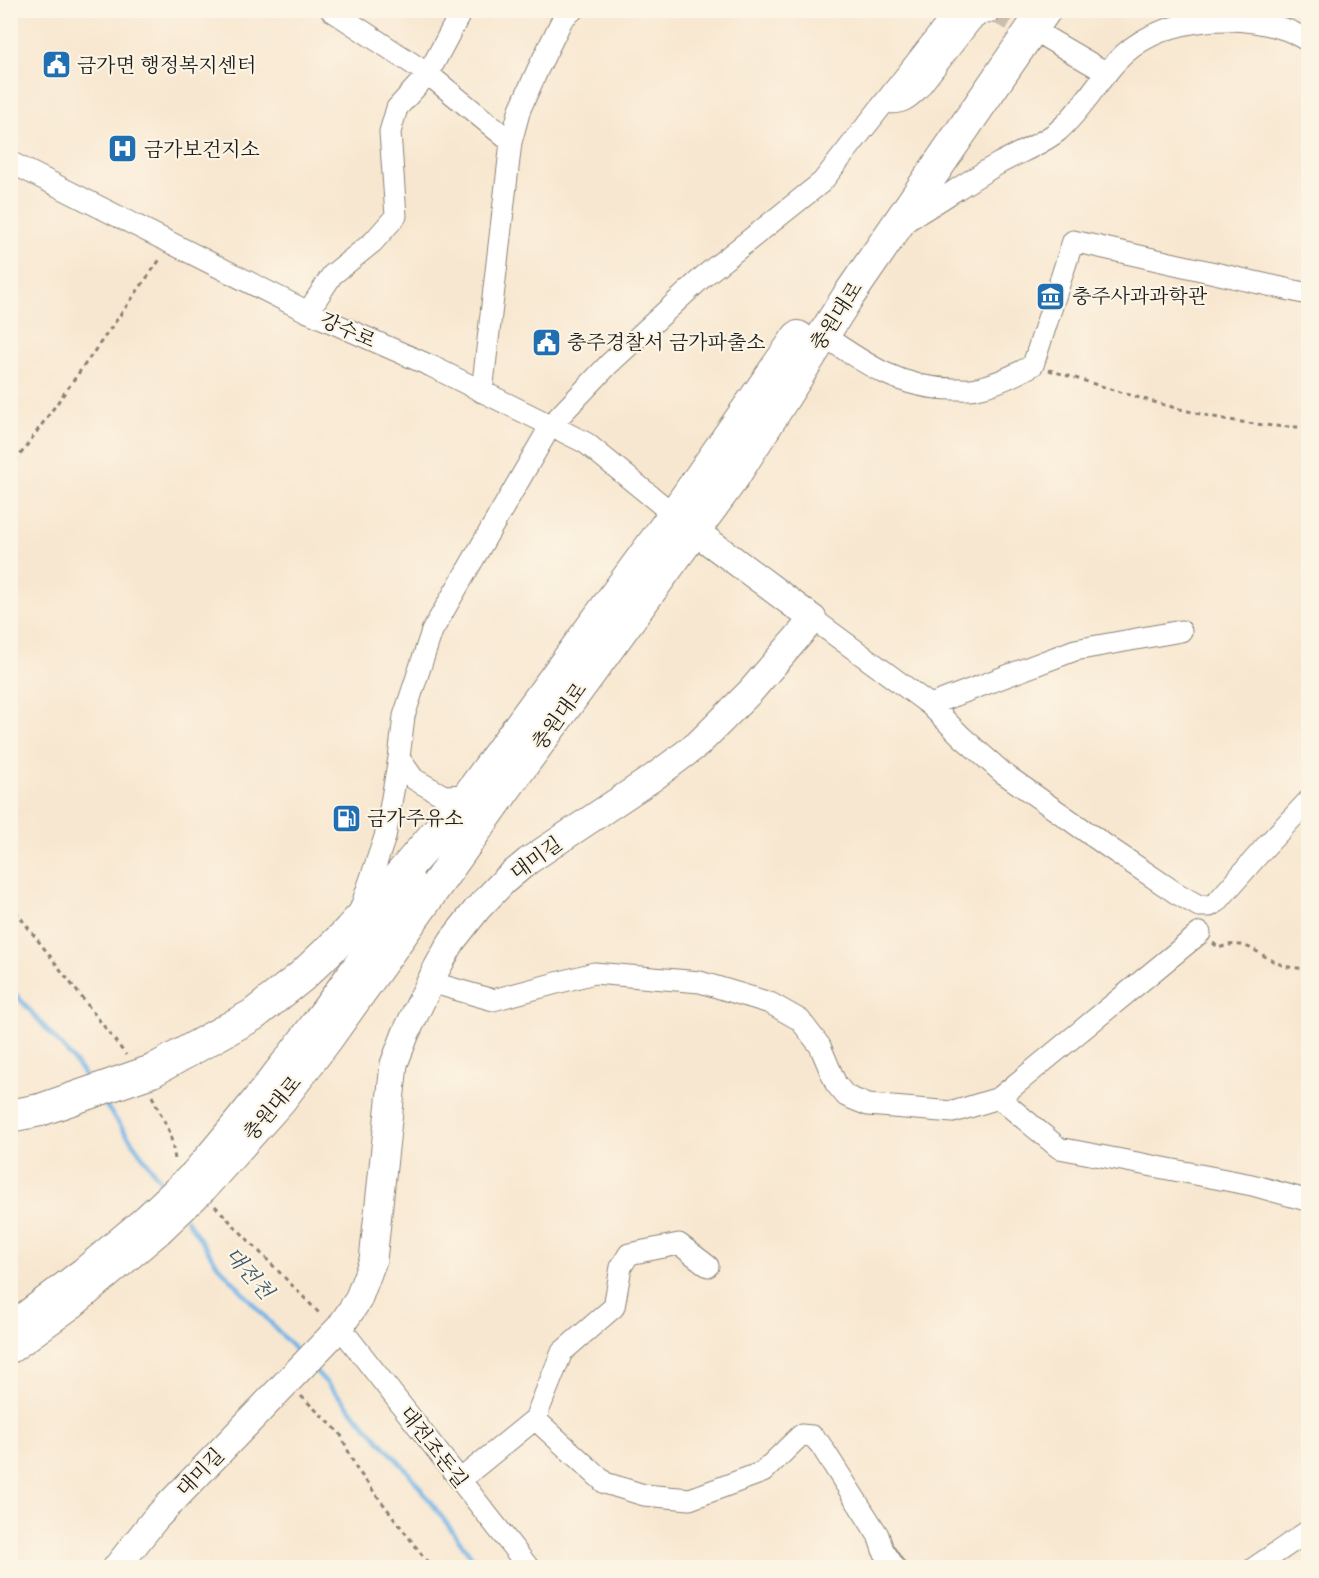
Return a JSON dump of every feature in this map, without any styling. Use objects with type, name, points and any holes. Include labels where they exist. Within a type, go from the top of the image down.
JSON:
[{"type":"highway","name":"충원대로","points":[[25,1113],[142,1073],[253,1015],[301,977],[356,924],[469,795],[684,523],[732,479],[823,335],[896,226],[1026,17]]},
{"type":"highway","name":"충원대로","points":[[10,1347],[72,1302],[280,1100],[326,1040],[510,782],[684,523],[822,301],[1026,17]]},
{"type":"main road","points":[[684,523],[813,619]]},
{"type":"main road","name":"대미길","points":[[116,1568],[155,1519],[294,1388],[358,1300],[373,1260],[394,1064],[430,982],[453,941],[478,908],[504,881],[528,861],[654,777],[698,744],[750,692],[813,619]]},
{"type":"street","points":[[331,10],[428,74],[511,142]]},
{"type":"street","points":[[308,312],[332,275],[373,242],[396,216],[390,132],[397,108],[428,74],[462,10]]},
{"type":"street","points":[[482,392],[511,142],[520,109],[538,69],[563,18],[573,10]]},
{"type":"street","points":[[356,924],[386,837],[404,716],[432,631],[551,425],[609,364],[704,276],[822,182],[957,10]]},
{"type":"street","points":[[885,102],[900,102],[908,99],[971,21],[982,13],[1026,17],[1107,73]]},
{"type":"street","points":[[896,226],[1056,132],[1086,101],[1117,60],[1140,41],[1167,29],[1199,22],[1238,20],[1287,29],[1308,41]]},
{"type":"street","name":"강수로","points":[[10,162],[173,242],[308,312],[482,392],[586,443],[684,523]]},
{"type":"street","points":[[823,335],[864,364],[907,383],[945,389],[975,389],[1007,379],[1033,365],[1073,241],[1308,294]]},
{"type":"street","points":[[813,619],[930,705],[1003,773],[1111,849],[1199,906],[1210,906],[1217,902],[1308,801]]},
{"type":"street","points":[[930,705],[1076,651],[1180,632]]},
{"type":"street","points":[[399,758],[414,779],[444,796],[469,795]]},
{"type":"street","points":[[195,1181],[233,1124],[384,922],[469,795]]},
{"type":"street","points":[[430,982],[493,1000],[594,973],[700,982],[770,1003],[800,1020],[820,1046],[836,1084],[846,1096],[868,1105],[953,1112],[999,1098],[1200,933]]},
{"type":"street","points":[[999,1098],[1059,1148],[1252,1185],[1306,1200]]},
{"type":"street","name":"충원대로","points":[[10,1323],[81,1269],[151,1223]]},
{"type":"street","points":[[460,1480],[535,1419],[561,1352],[614,1306],[621,1267],[629,1254],[679,1244],[708,1266]]},
{"type":"street","name":"대전조돈길","points":[[335,1332],[460,1480],[529,1568]]},
{"type":"street","points":[[535,1419],[604,1483],[644,1495],[690,1499],[763,1472],[801,1435],[812,1436],[820,1444],[878,1535],[883,1550],[895,1568]]},
{"type":"street","points":[[1254,1568],[1308,1531]]},
{"type":"path","points":[[10,469],[173,242]]},
{"type":"path","points":[[1033,365],[1188,410],[1280,428],[1308,427]]},
{"type":"path","points":[[10,904],[142,1073],[170,1133],[175,1159],[335,1332]]},
{"type":"path","points":[[1200,933],[1219,948],[1228,944],[1245,945],[1285,966],[1308,969]]},
{"type":"path","points":[[294,1388],[340,1433],[356,1468],[432,1568]]},
{"type":"waterway","name":"대전천","points":[[10,988],[67,1052],[88,1080]]},
{"type":"waterway","name":"대전천","points":[[101,1099],[165,1187]]},
{"type":"waterway","name":"대전천","points":[[186,1219],[217,1264],[300,1355]]},
{"type":"waterway","name":"대전천","points":[[312,1367],[409,1473],[480,1568]]},
{"type":"tunnel","points":[[992,11],[1041,35]]},
{"type":"place","name":"금가면 행정복지센터","points":[[56,65]]},
{"type":"place","name":"금가보건지소","points":[[123,149]]},
{"type":"place","name":"충주사과과학관","points":[[1051,296]]},
{"type":"place","name":"충주경찰서 금가파출소","points":[[546,342]]},
{"type":"place","name":"금가주유소","points":[[346,818]]}]
